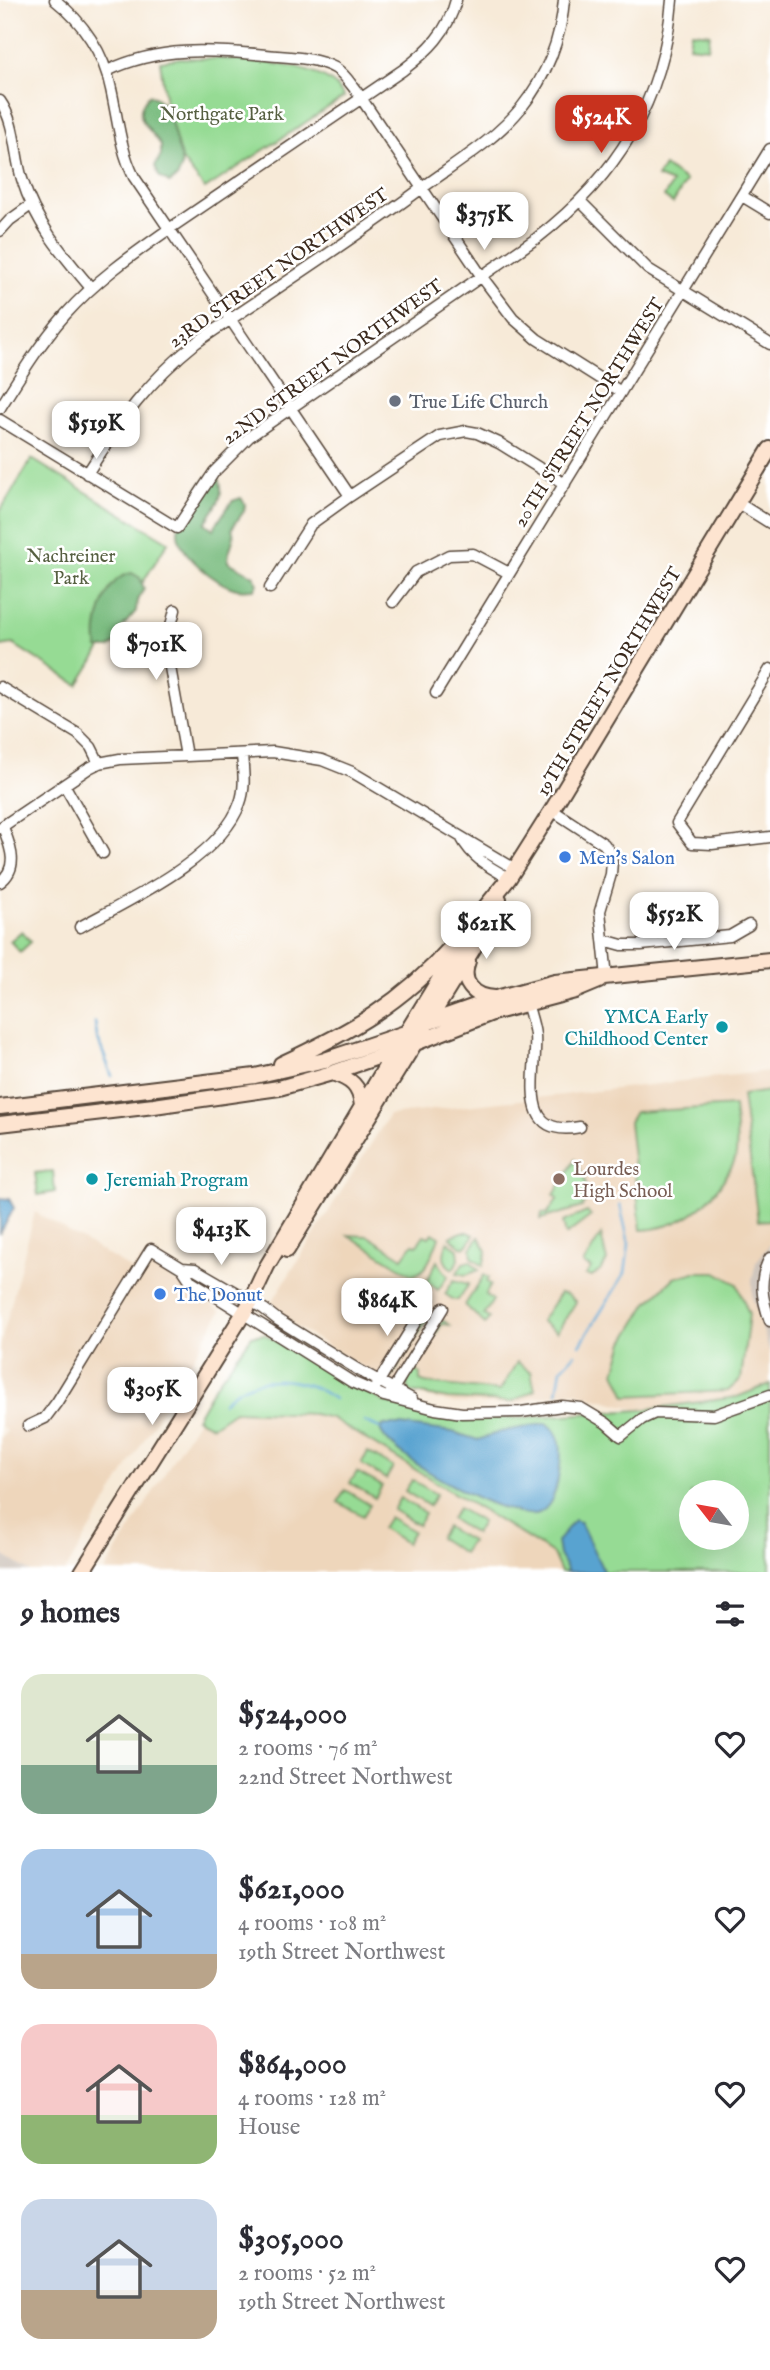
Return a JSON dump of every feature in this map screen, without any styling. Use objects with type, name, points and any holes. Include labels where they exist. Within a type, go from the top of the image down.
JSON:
[{"type":"main road","name":"19TH STREET NORTHWEST","points":[[427,1023],[473,949],[512,874],[770,449]]},
{"type":"main road","name":"19TH STREET NORTHWEST","points":[[738,503],[770,460]]},
{"type":"main road","name":"19TH STREET NORTHWEST","points":[[246,1307],[275,1268],[412,1037],[479,915],[512,874]]},
{"type":"main road","points":[[255,1076],[327,1042],[390,1005],[434,967],[479,915]]},
{"type":"main road","points":[[473,949],[464,971],[468,986],[480,995],[499,997]]},
{"type":"main road","points":[[412,1037],[427,1023],[499,997],[555,982],[770,960]]},
{"type":"main road","points":[[0,1107],[255,1076],[412,1037],[575,991],[607,978]]},
{"type":"main road","name":"19TH STREET NORTHWEST","points":[[82,1572],[246,1307],[267,1266],[395,1051],[412,1037]]},
{"type":"main road","points":[[0,1124],[234,1096],[279,1088],[395,1051]]},
{"type":"main road","points":[[332,1073],[353,1082],[359,1090],[362,1106]]},
{"type":"street","points":[[55,0],[85,30],[107,71],[125,158],[134,177],[350,496]]},
{"type":"street","points":[[0,408],[44,340],[91,288],[134,253],[403,70],[435,43],[449,20],[456,0]]},
{"type":"street","name":"23RD STREET NORTHWEST","points":[[87,474],[122,419],[148,386],[183,353],[496,134],[522,107],[551,57],[559,32],[564,0]]},
{"type":"street","name":"22ND STREET NORTHWEST","points":[[87,474],[177,528],[203,487],[232,452],[290,408],[537,238],[580,201],[625,148],[650,99],[664,52],[672,0]]},
{"type":"street","points":[[107,71],[134,59],[180,51],[208,50],[285,56],[334,67],[346,77],[362,99],[513,318],[528,332],[621,392]]},
{"type":"street","points":[[0,101],[11,124],[21,177],[32,205],[52,241],[91,288]]},
{"type":"street","name":"20TH STREET NORTHWEST","points":[[436,693],[770,149]]},
{"type":"street","points":[[742,196],[770,213]]},
{"type":"street","points":[[580,201],[640,262],[770,344]]},
{"type":"street","points":[[0,231],[10,220],[32,205]]},
{"type":"street","points":[[0,420],[87,474]]},
{"type":"street","points":[[270,588],[311,524],[440,436],[466,431],[499,443],[565,484]]},
{"type":"street","points":[[738,503],[770,523]]},
{"type":"street","points":[[393,602],[416,572],[449,555],[473,554],[509,573]]},
{"type":"street","points":[[175,610],[166,645],[187,756]]},
{"type":"street","points":[[770,668],[678,818],[679,827],[692,844],[770,837]]},
{"type":"street","points":[[0,687],[78,734],[91,747],[99,763]]},
{"type":"street","points":[[0,882],[12,865],[9,842],[2,827],[99,763],[281,752],[338,765],[461,837],[479,860],[512,874]]},
{"type":"street","points":[[80,927],[152,886],[200,854],[222,835],[241,801],[244,777],[242,754]]},
{"type":"street","points":[[65,786],[103,853]]},
{"type":"street","points":[[552,810],[593,836],[610,851],[611,874],[600,911],[607,978]]},
{"type":"street","points":[[604,940],[622,945],[641,945],[730,936],[749,925]]},
{"type":"street","points":[[527,1003],[535,1037],[532,1072],[536,1110],[552,1127],[580,1127]]},
{"type":"street","points":[[29,1426],[45,1418],[57,1402],[151,1249],[182,1268],[195,1269],[352,1381],[373,1391],[391,1393],[435,1409],[462,1413],[498,1413],[562,1406],[581,1408],[621,1436],[642,1419],[655,1413],[720,1414],[770,1395]]},
{"type":"street","points":[[769,1259],[763,1273],[761,1289],[770,1321]]},
{"type":"street","points":[[373,1391],[429,1300]]},
{"type":"street","points":[[246,1307],[379,1380],[391,1393]]},
{"type":"street","points":[[391,1393],[443,1308]]},
{"type":"shaded area","name":"Lourdes High School","points":[[770,1071],[770,1244],[756,1262],[752,1297],[770,1353],[770,1384],[737,1397],[640,1410],[574,1392],[532,1398],[517,1405],[454,1403],[405,1390],[276,1314],[272,1302],[389,1115]]},
{"type":"shaded area","points":[[35,1212],[133,1270],[141,1259],[221,1311],[65,1572],[31,1572],[0,1553],[0,1439],[7,1431],[0,1426],[0,1347]]},
{"type":"shaded area","points":[[770,1244],[770,1353],[752,1297],[752,1279],[756,1262]]},
{"type":"shaded area","points":[[234,1411],[313,1414],[331,1418],[554,1554],[561,1572],[104,1572],[198,1419],[212,1426]]},
{"type":"shaded area","points":[[0,1553],[31,1572],[0,1572]]},
{"type":"green space","points":[[691,32],[710,34],[708,48],[689,46]]},
{"type":"green space","name":"Northgate Park","points":[[180,58],[260,62],[302,69],[334,84],[344,97],[205,189],[172,147],[160,61]]},
{"type":"green space","points":[[149,95],[165,106],[181,156],[180,171],[169,183],[159,176],[155,166],[161,155],[161,145],[141,116],[143,103]]},
{"type":"green space","points":[[664,166],[686,181],[673,203],[664,197],[672,183],[657,177]]},
{"type":"green space","name":"Nachreiner Park","points":[[32,459],[168,542],[78,685],[13,644],[0,646],[0,511]]},
{"type":"green space","points":[[210,475],[219,478],[221,491],[218,502],[205,523],[213,529],[232,501],[241,498],[245,504],[244,511],[232,528],[228,562],[254,576],[258,584],[254,589],[237,589],[209,575],[191,558],[179,539],[181,520],[195,501],[198,487]]},
{"type":"green space","points":[[132,573],[140,578],[144,589],[137,601],[136,611],[119,631],[116,643],[109,648],[98,648],[97,630],[105,599],[115,582]]},
{"type":"green space","points":[[22,931],[31,942],[20,952],[10,941]]},
{"type":"green space","points":[[770,1091],[770,1220],[758,1221],[742,1095]]},
{"type":"green space","points":[[734,1106],[736,1157],[711,1197],[681,1220],[641,1230],[629,1122],[635,1112]]},
{"type":"green space","points":[[575,1160],[586,1184],[585,1202],[582,1207],[541,1219],[542,1213],[547,1214],[558,1198],[554,1195]]},
{"type":"green space","points":[[53,1171],[55,1192],[38,1195],[35,1173]]},
{"type":"green space","points":[[587,1212],[591,1216],[566,1235],[563,1222]]},
{"type":"green space","points":[[461,1232],[474,1235],[467,1246],[461,1247],[450,1237]]},
{"type":"green space","points":[[433,1233],[439,1237],[429,1260],[422,1270],[412,1275],[348,1235],[368,1236],[403,1258],[413,1244],[417,1245],[424,1235],[429,1237]]},
{"type":"green space","points":[[601,1235],[607,1261],[600,1271],[591,1277],[586,1275],[591,1268],[583,1264]]},
{"type":"green space","points":[[479,1237],[487,1251],[483,1266],[472,1257],[471,1249]]},
{"type":"green space","points":[[448,1241],[458,1250],[459,1259],[453,1269],[446,1264],[444,1257]]},
{"type":"green space","points":[[437,1261],[448,1276],[438,1290],[427,1281]]},
{"type":"green space","points":[[470,1261],[479,1270],[466,1275],[457,1273],[463,1263]]},
{"type":"green space","points":[[695,1272],[716,1272],[737,1284],[749,1314],[741,1379],[728,1391],[626,1396],[615,1372],[624,1342],[648,1303],[674,1278]]},
{"type":"green space","points":[[484,1275],[489,1278],[487,1282],[491,1285],[485,1295],[493,1300],[484,1315],[489,1318],[485,1324],[465,1305]]},
{"type":"green space","points":[[454,1280],[469,1284],[458,1300],[445,1294]]},
{"type":"green space","points":[[560,1293],[568,1295],[576,1302],[557,1332],[541,1321]]},
{"type":"green space","points":[[428,1311],[431,1314],[392,1377],[389,1375]]},
{"type":"green space","points":[[443,1320],[449,1325],[442,1324],[415,1369],[420,1374],[420,1381],[500,1391],[517,1362],[531,1372],[535,1390],[512,1402],[448,1399],[410,1392],[405,1378],[438,1323]]},
{"type":"green space","points":[[264,1334],[386,1403],[452,1416],[515,1418],[640,1410],[737,1397],[770,1384],[770,1572],[561,1572],[553,1554],[331,1418],[313,1414],[234,1411],[212,1426],[196,1418],[212,1390],[252,1336]]},
{"type":"green space","points":[[368,1452],[393,1467],[386,1479],[361,1464]]},
{"type":"green space","points":[[357,1472],[382,1486],[375,1498],[350,1483]]},
{"type":"green space","points":[[412,1480],[436,1494],[429,1506],[405,1491]]},
{"type":"green space","points":[[345,1490],[370,1505],[363,1516],[338,1502]]},
{"type":"green space","points":[[400,1498],[425,1513],[418,1525],[393,1510]]},
{"type":"green space","points":[[458,1508],[482,1522],[475,1534],[451,1519]]},
{"type":"green space","points":[[389,1517],[413,1531],[406,1543],[382,1528]]},
{"type":"green space","points":[[446,1527],[471,1541],[463,1553],[439,1538]]},
{"type":"water","points":[[0,1198],[9,1199],[14,1208],[0,1234]]},
{"type":"water","points":[[547,1423],[556,1432],[561,1447],[557,1485],[549,1505],[544,1510],[525,1514],[478,1498],[425,1470],[387,1440],[380,1428],[385,1425],[401,1425],[453,1432],[478,1440],[500,1432]]},
{"type":"water","points":[[574,1520],[580,1522],[604,1572],[566,1572],[557,1542]]},
{"type":"waterway","points":[[95,1022],[97,1037],[112,1076]]},
{"type":"waterway","points":[[580,1345],[625,1273],[629,1244],[620,1205]]},
{"type":"waterway","points":[[557,1393],[561,1369],[575,1354]]},
{"type":"waterway","points":[[223,1403],[248,1386],[277,1380],[307,1385],[334,1399]]},
{"type":"waterway","points":[[364,1421],[380,1428]]},
{"type":"place","name":"True Life Church","points":[[395,401]]},
{"type":"place","name":"Men's Salon","points":[[565,857]]},
{"type":"place","name":"YMCA Early Childhood Center","points":[[722,1027]]},
{"type":"place","name":"Jeremiah Program","points":[[92,1179]]},
{"type":"place","name":"Lourdes High School","points":[[559,1179]]},
{"type":"place","name":"The Donut","points":[[160,1294]]}]
